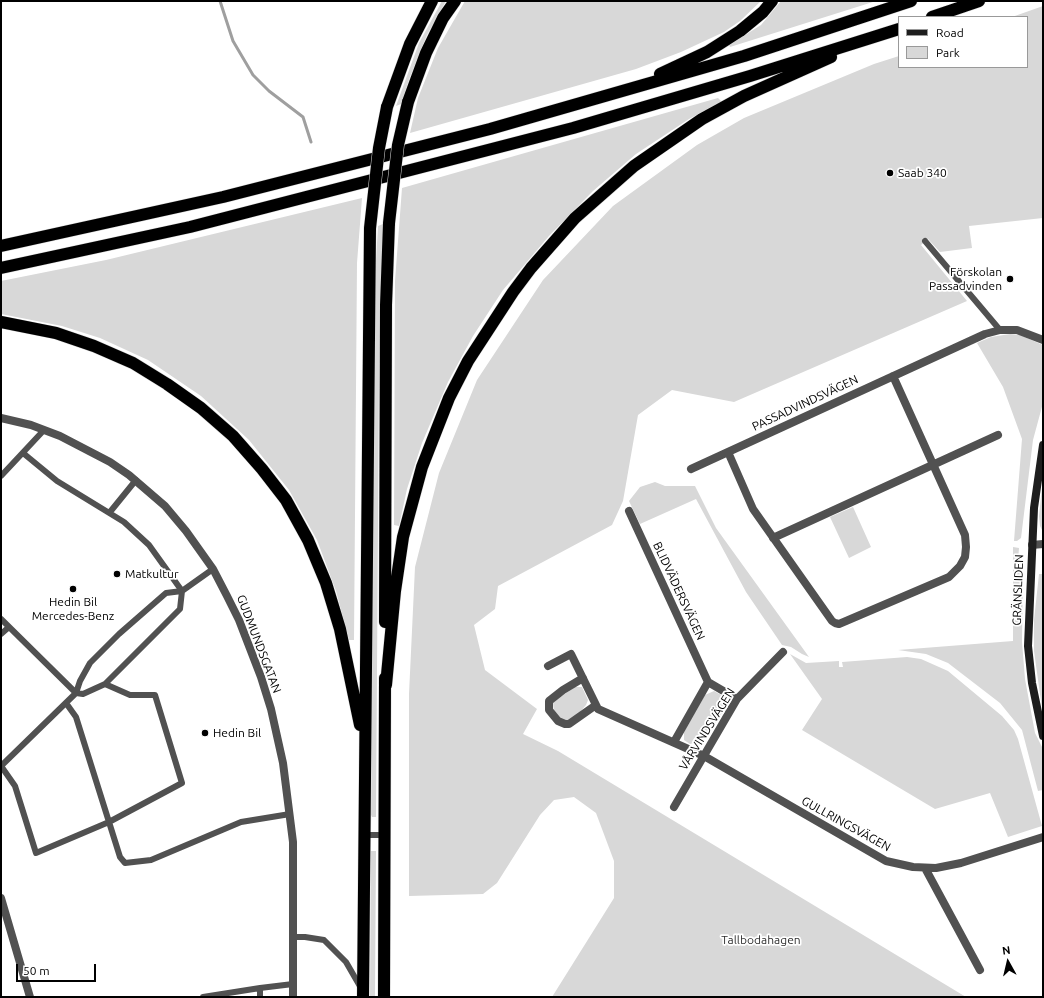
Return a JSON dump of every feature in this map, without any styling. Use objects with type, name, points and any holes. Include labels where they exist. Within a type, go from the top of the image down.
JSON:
[{"type":"highway","points":[[363,994],[364,747],[370,228],[379,148],[387,108],[410,44],[432,1]]},
{"type":"highway","points":[[384,997],[386,685],[384,450],[389,223],[398,146],[408,102],[426,53],[443,18],[455,1]]},
{"type":"highway","points":[[627,90],[726,41],[753,21],[772,1]]},
{"type":"highway","points":[[1,246],[223,197],[490,129],[744,56],[910,1]]},
{"type":"highway","points":[[935,16],[979,1]]},
{"type":"highway","points":[[386,685],[395,591],[403,537],[422,468],[449,398],[468,361],[491,323],[531,268],[575,218],[603,191],[634,166],[702,119],[744,96],[896,30]]},
{"type":"highway","points":[[1,268],[190,227],[573,128],[750,76],[896,30]]},
{"type":"highway","points":[[1,322],[56,333],[94,346],[133,363],[167,384],[201,408],[233,436],[262,469],[286,500],[308,540],[326,583],[340,629],[364,747]]},
{"type":"street","name":"PASSADVINDSVÄGEN","points":[[691,469],[985,334],[1000,330],[1017,330],[1043,340]]},
{"type":"street","points":[[728,452],[753,509],[835,623],[839,624],[949,577],[960,566],[965,557],[966,541],[893,376]]},
{"type":"street","name":"GUDMUNDSGATAN","points":[[1,418],[44,430],[86,448],[136,480],[165,506],[186,531],[213,569],[239,620],[267,696],[283,763],[290,814],[293,872],[294,997]]},
{"type":"street","points":[[773,538],[998,435]]},
{"type":"street","name":"GRÄNSLIDEN","points":[[1043,445],[1034,508],[1028,646],[1032,683],[1043,736]]},
{"type":"street","name":"BLIDVÄDERSVÄGEN","points":[[629,511],[708,682]]},
{"type":"street","points":[[1032,545],[1043,544]]},
{"type":"street","name":"VÅRVINDSVÄGEN","points":[[674,807],[737,699],[783,652]]},
{"type":"street","points":[[548,666],[571,654],[583,678],[596,705],[569,724],[565,724],[558,721],[549,710],[549,701],[563,690],[583,678]]},
{"type":"street","points":[[674,742],[708,682],[737,699]]},
{"type":"street","name":"GULLRINGSVÄGEN","points":[[596,705],[598,709],[704,756],[878,858],[895,864],[925,868],[947,867],[1043,837]]},
{"type":"street","points":[[925,868],[980,970]]},
{"type":"street","points":[[1,898],[30,997]]},
{"type":"lane","points":[[925,241],[1000,330]]},
{"type":"lane","points":[[1,476],[44,430]]},
{"type":"lane","points":[[1,619],[76,693],[83,694],[104,684],[180,609],[182,591],[149,545],[124,522],[110,512],[57,482],[23,453]]},
{"type":"lane","points":[[110,512],[136,480]]},
{"type":"lane","points":[[104,684],[130,695],[155,695],[182,783],[109,822],[36,853],[15,786],[1,766],[76,693],[80,681],[90,662],[118,634],[166,593],[182,591],[213,569]]},
{"type":"lane","points":[[1,634],[9,628]]},
{"type":"lane","points":[[66,703],[76,718],[120,857],[125,863],[151,860],[241,822],[290,814]]},
{"type":"lane","points":[[364,835],[385,835]]},
{"type":"lane","points":[[293,937],[324,940],[346,962],[363,994]]},
{"type":"lane","points":[[203,997],[293,984]]},
{"type":"lane","points":[[260,988],[260,997]]},
{"type":"green space","points":[[442,1],[446,1],[427,35],[401,104],[396,106],[419,43]]},
{"type":"green space","points":[[465,1],[761,1],[740,21],[724,32],[681,52],[636,69],[410,133],[418,98],[438,48]]},
{"type":"green space","points":[[781,1],[876,1],[730,47],[729,45],[761,25]]},
{"type":"green space","name":"Tallbodahagen","points":[[1043,6],[1043,218],[969,226],[972,248],[940,252],[928,239],[921,245],[967,301],[734,402],[672,390],[638,415],[623,501],[612,525],[498,586],[495,609],[474,625],[485,670],[537,709],[523,734],[558,751],[966,997],[552,997],[614,898],[614,861],[596,813],[574,797],[554,800],[540,815],[497,883],[483,894],[409,896],[409,694],[415,567],[439,473],[477,380],[543,280],[613,206],[697,145],[744,118],[874,64],[898,56],[898,68],[1028,68],[1028,16],[1015,16]]},
{"type":"green space","points":[[718,98],[722,102],[689,119],[636,154],[593,191],[549,236],[503,290],[473,336],[448,382],[422,443],[407,489],[399,526],[394,525],[395,281],[402,188]]},
{"type":"green space","points":[[362,198],[357,263],[354,640],[349,640],[336,591],[317,540],[289,490],[249,440],[201,396],[148,360],[100,338],[62,326],[1,314],[1,281],[106,260]]},
{"type":"green space","points":[[383,224],[379,376],[376,817],[372,817],[375,278],[378,226]]},
{"type":"green space","points":[[1010,334],[1020,335],[1043,345],[1043,403],[1033,440],[1021,538],[1017,541],[1014,541],[1022,439],[1003,387],[977,343],[991,337]]},
{"type":"green space","points":[[1043,477],[1043,532],[1040,526],[1039,516]]},
{"type":"green space","points":[[655,482],[665,486],[695,486],[716,528],[809,657],[791,647],[782,645],[746,592],[696,499],[640,524],[629,501],[640,487]]},
{"type":"green space","points":[[853,507],[871,547],[849,558],[830,517]]},
{"type":"green space","points":[[1013,547],[1019,548],[1017,573],[1023,573],[1022,642],[1025,679],[1035,733],[1043,749],[1043,790],[1038,791],[1022,730],[1000,703],[948,663],[926,654],[898,650],[1013,641]]},
{"type":"green space","points":[[1039,574],[1043,574],[1043,716],[1034,651],[1034,620]]},
{"type":"green space","points":[[790,654],[806,663],[839,661],[839,667],[843,667],[842,662],[907,657],[921,659],[948,671],[1002,716],[1014,730],[1018,739],[1042,826],[1008,837],[990,793],[935,809],[802,730],[822,699]]},
{"type":"green space","points":[[575,687],[582,687],[588,700],[586,705],[575,718],[563,720],[554,713],[553,702]]},
{"type":"green space","points":[[714,691],[723,696],[726,707],[704,740],[690,744],[684,740],[684,732],[705,695]]},
{"type":"green space","points":[[371,851],[376,851],[375,997],[370,997]]},
{"type":"waterway","points":[[220,1],[233,41],[253,75],[269,91],[303,117],[311,142]]},
{"type":"place","name":"Saab 340","points":[[890,173]]},
{"type":"place","name":"Förskolan Passadvinden","points":[[1010,279]]},
{"type":"place","name":"Matkultur","points":[[117,574]]},
{"type":"place","name":"Hedin Bil Mercedes-Benz","points":[[73,589]]},
{"type":"place","name":"Hedin Bil","points":[[205,733]]}]
